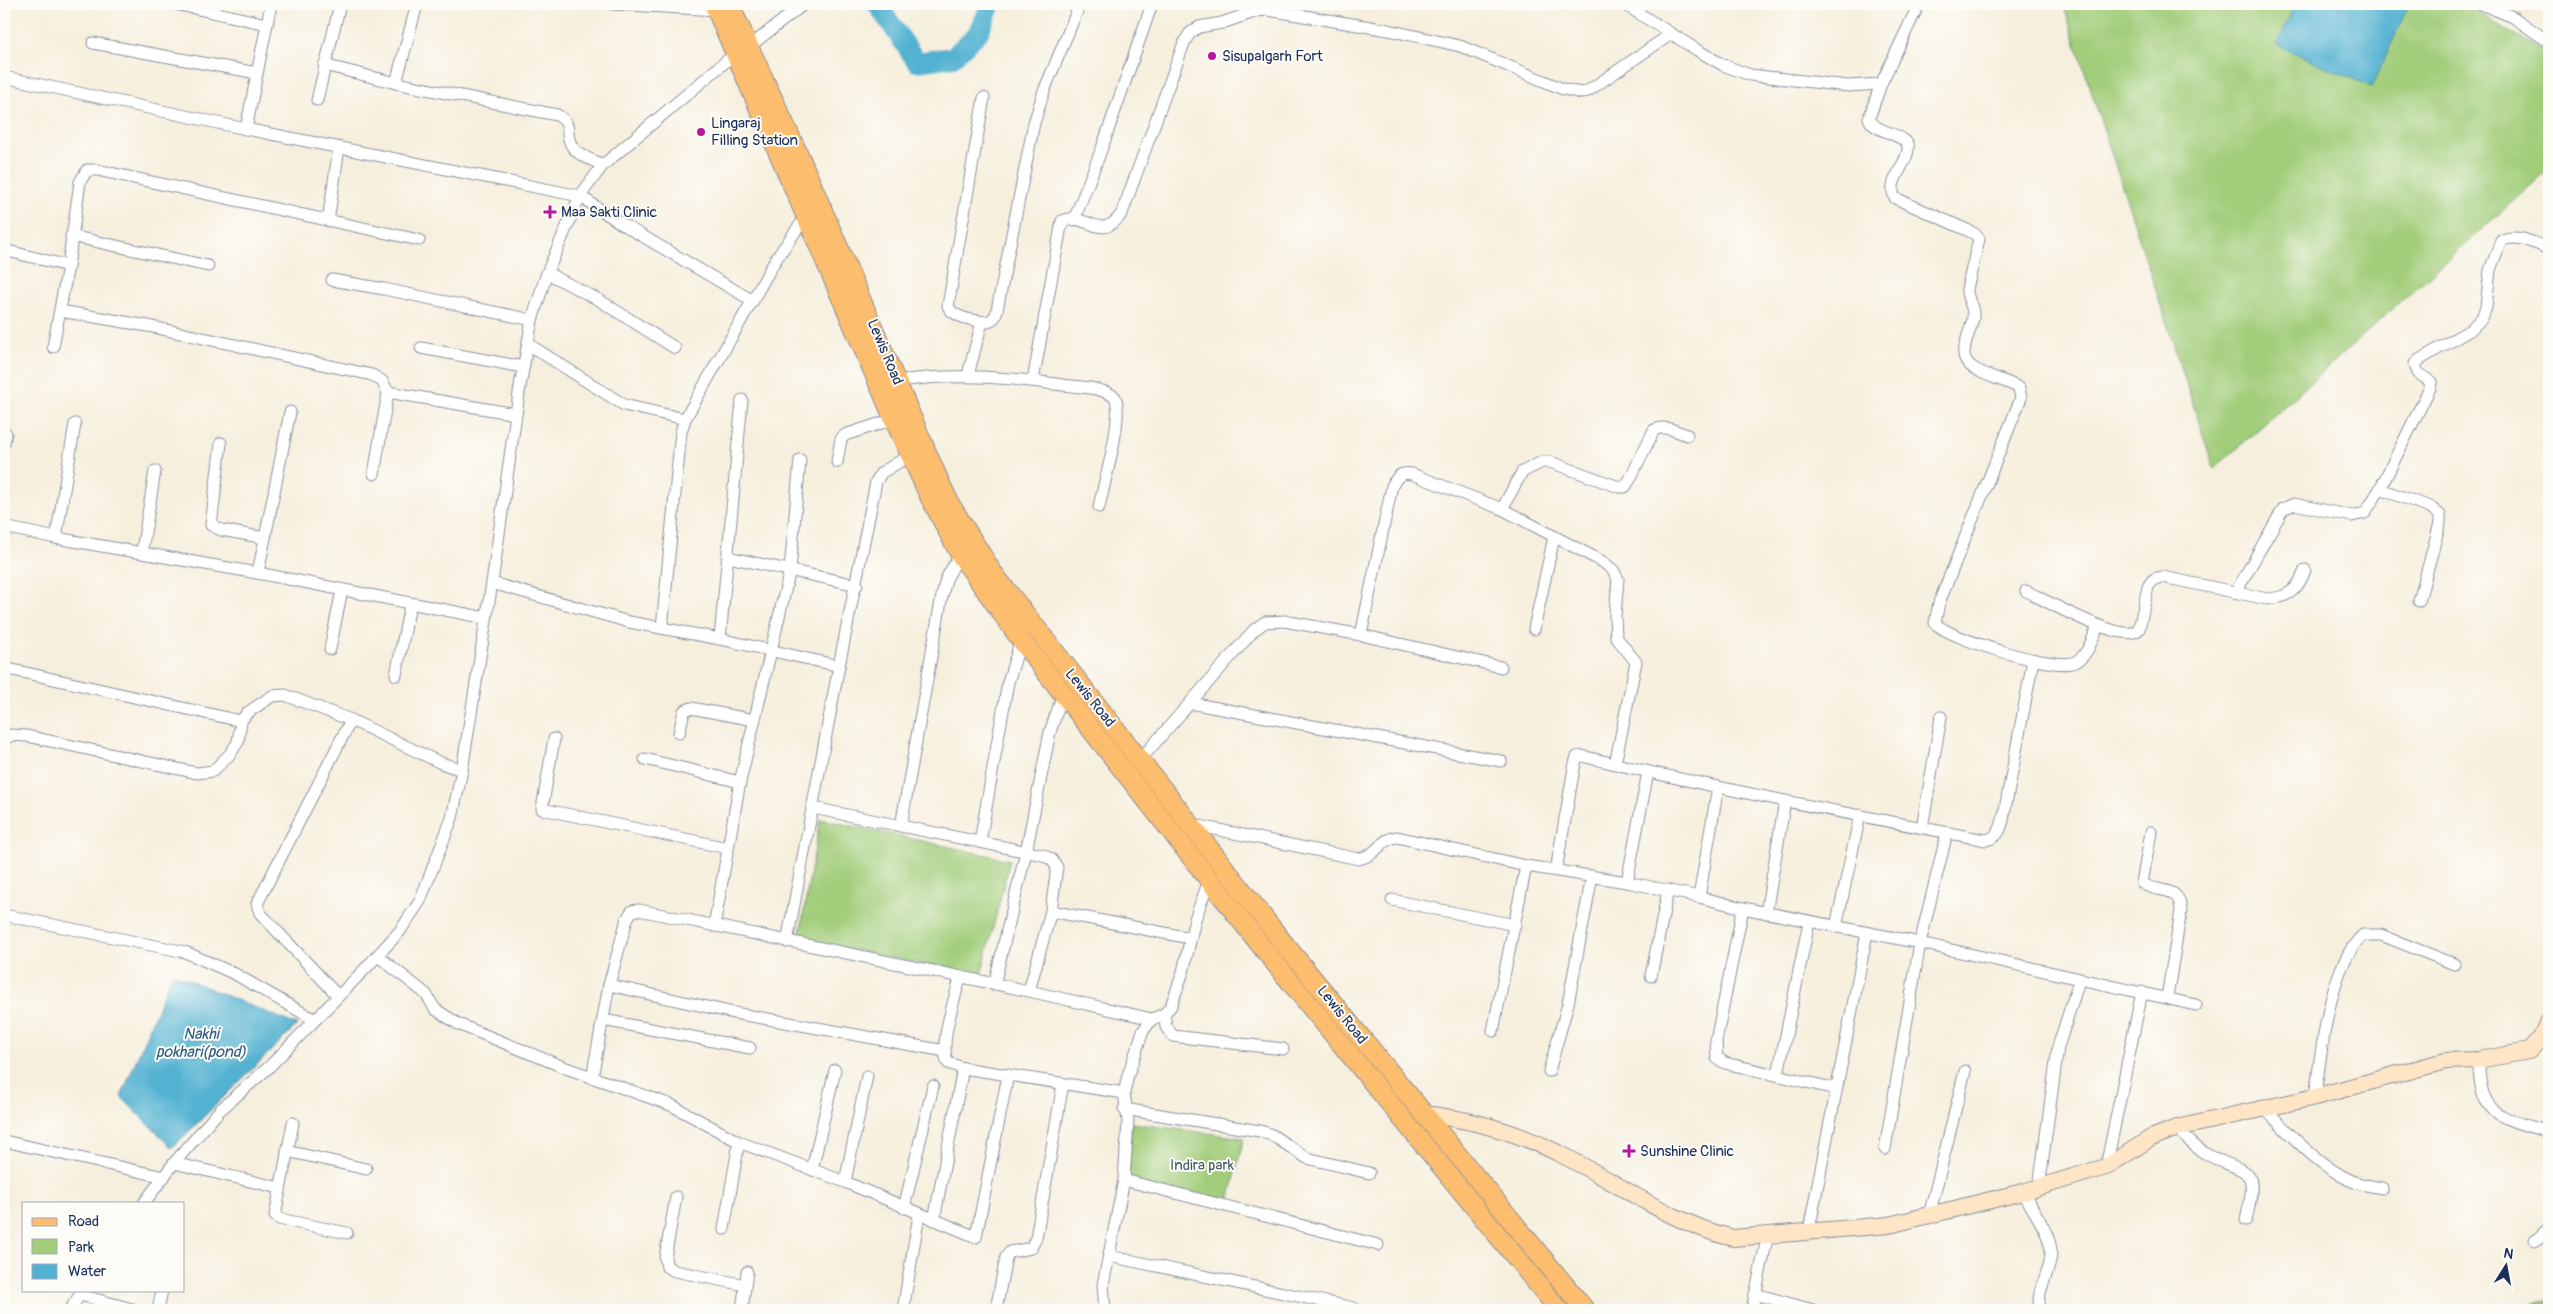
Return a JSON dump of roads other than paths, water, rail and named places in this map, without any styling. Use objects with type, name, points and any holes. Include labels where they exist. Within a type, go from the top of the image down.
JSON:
[{"type":"main road","name":"Lewis Road","points":[[720,6],[744,49],[784,140],[898,381],[939,481],[951,506],[987,565],[1188,824],[1281,940],[1585,1310]]},
{"type":"main road","name":"Lewis Road","points":[[784,140],[807,215],[894,419],[912,454],[930,497],[960,554],[1021,640],[1210,878],[1266,952],[1559,1310]]},
{"type":"main road","points":[[1266,952],[1281,940]]},
{"type":"main road","points":[[1458,1186],[1471,1173]]},
{"type":"street","points":[[175,4],[267,24]]},
{"type":"street","points":[[246,129],[271,4]]},
{"type":"street","points":[[317,100],[340,4]]},
{"type":"street","points":[[396,83],[417,4]]},
{"type":"street","points":[[612,4],[720,6]]},
{"type":"street","points":[[145,1202],[174,1163],[220,1110],[268,1068],[378,956],[400,931],[420,901],[452,818],[462,770],[532,320],[547,272],[580,196],[603,165],[744,49],[804,4]]},
{"type":"street","points":[[984,98],[948,299],[950,311],[982,322],[988,322],[995,317],[1034,123],[1044,91],[1080,4]]},
{"type":"street","points":[[1074,220],[1102,148],[1152,4]]},
{"type":"street","points":[[1624,4],[1723,65],[1750,75],[1848,86],[1880,84]]},
{"type":"street","points":[[1919,4],[1880,84],[1870,112],[1870,122],[1901,136],[1908,144],[1909,150],[1894,184],[1893,194],[1895,198],[1975,234],[1979,239],[1966,296],[1973,309],[1974,317],[1964,350],[1966,363],[1973,368],[2013,384],[2021,392],[2019,405],[1939,604],[1935,623],[1941,629],[1965,639],[2033,660],[2068,664],[2076,662],[2087,650],[2098,626]]},
{"type":"street","points":[[2481,4],[2513,17],[2549,42]]},
{"type":"street","points":[[1033,381],[1062,221],[1074,220],[1103,228],[1116,222],[1122,213],[1184,43],[1190,33],[1199,27],[1222,23],[1257,10],[1268,10],[1378,28],[1460,46],[1547,82],[1580,93],[1588,90],[1671,34]]},
{"type":"street","points":[[93,43],[257,73]]},
{"type":"street","points":[[324,65],[396,83],[557,115],[565,120],[568,126],[571,146],[577,152],[603,165]]},
{"type":"street","points":[[4,77],[246,129],[580,196],[622,224],[753,301]]},
{"type":"street","points":[[328,220],[338,148]]},
{"type":"street","points":[[53,347],[68,266],[80,182],[87,170],[97,170],[419,240]]},
{"type":"street","points":[[662,628],[682,432],[685,419],[776,260],[807,215]]},
{"type":"street","points":[[71,236],[208,266]]},
{"type":"street","points":[[2236,592],[2283,509],[2288,505],[2294,504],[2359,516],[2365,514],[2380,489],[2430,388],[2431,382],[2418,373],[2415,364],[2470,330],[2482,318],[2486,307],[2490,270],[2501,241],[2509,237],[2519,238],[2549,249]]},
{"type":"street","points":[[4,250],[68,266]]},
{"type":"street","points":[[547,272],[599,300],[675,348]]},
{"type":"street","points":[[332,280],[532,320]]},
{"type":"street","points":[[60,311],[148,326],[372,374],[382,381],[388,392],[374,474]]},
{"type":"street","points":[[968,375],[982,322]]},
{"type":"street","points":[[528,344],[624,405],[685,419]]},
{"type":"street","points":[[421,348],[524,367]]},
{"type":"street","points":[[898,381],[932,376],[968,375],[1094,389],[1115,397],[1118,404],[1118,419],[1099,507]]},
{"type":"street","points":[[388,392],[516,414]]},
{"type":"street","points":[[720,639],[742,400]]},
{"type":"street","points":[[258,573],[290,412]]},
{"type":"street","points":[[838,462],[842,438],[845,435],[894,419]]},
{"type":"street","points":[[56,538],[75,424]]},
{"type":"street","points":[[1502,509],[1522,472],[1530,466],[1550,462],[1619,487],[1625,487],[1654,430],[1668,428],[1687,435]]},
{"type":"street","points":[[221,443],[211,525],[221,530],[265,538]]},
{"type":"street","points":[[787,942],[876,482],[880,473],[912,454]]},
{"type":"street","points":[[714,926],[740,782],[790,570],[800,460]]},
{"type":"street","points":[[142,551],[155,471]]},
{"type":"street","points":[[1362,636],[1392,486],[1400,474],[1412,474],[1502,509],[1603,562],[1613,570],[1618,579],[1614,615],[1616,637],[1636,662],[1615,764]]},
{"type":"street","points":[[2380,489],[2430,507],[2440,515],[2440,524],[2419,601]]},
{"type":"street","points":[[4,527],[56,538],[142,551],[410,605],[486,618]]},
{"type":"street","points":[[1534,628],[1554,537]]},
{"type":"street","points":[[901,826],[941,601],[946,579],[960,554]]},
{"type":"street","points":[[728,557],[857,585]]},
{"type":"street","points":[[2026,591],[2098,626],[2120,633],[2136,633],[2139,629],[2148,587],[2151,581],[2156,578],[2163,577],[2236,592],[2278,598],[2295,591],[2305,570]]},
{"type":"street","points":[[492,583],[601,615],[839,666]]},
{"type":"street","points":[[330,649],[342,590]]},
{"type":"street","points":[[396,675],[410,605]]},
{"type":"street","points":[[1140,760],[1265,622],[1284,621],[1362,636],[1501,668]]},
{"type":"street","points":[[980,842],[1008,682],[1021,640]]},
{"type":"street","points":[[1556,870],[1577,757],[1582,756],[1785,801],[1986,840],[1994,838],[2000,832],[2033,660]]},
{"type":"street","points":[[4,668],[241,721]]},
{"type":"street","points":[[994,985],[1026,852],[1050,732],[1063,694]]},
{"type":"street","points":[[4,740],[10,735],[27,736],[197,774],[206,773],[221,764],[230,754],[238,742],[241,721],[259,703],[272,696],[284,695],[352,720],[441,763],[462,770]]},
{"type":"street","points":[[1190,703],[1501,761]]},
{"type":"street","points":[[679,733],[684,712],[691,708],[754,720]]},
{"type":"street","points":[[1922,828],[1941,717]]},
{"type":"street","points":[[338,996],[260,913],[257,904],[352,720]]},
{"type":"street","points":[[554,740],[542,809],[728,848]]},
{"type":"street","points":[[645,758],[740,782]]},
{"type":"street","points":[[1627,882],[1648,772]]},
{"type":"street","points":[[1699,896],[1718,787]]},
{"type":"street","points":[[1766,913],[1785,801]]},
{"type":"street","points":[[812,808],[980,842],[1051,859],[1057,867],[1051,911],[1030,992]]},
{"type":"street","points":[[1836,927],[1860,815]]},
{"type":"street","points":[[1188,824],[1359,858],[1375,853],[1384,842],[1397,837],[1526,866],[1699,896],[1743,908],[2080,978],[2196,1005]]},
{"type":"street","points":[[1885,1148],[1920,944],[1947,832]]},
{"type":"street","points":[[2151,832],[2142,883],[2177,895],[2181,911],[2167,998]]},
{"type":"street","points":[[1493,1031],[1526,866]]},
{"type":"street","points":[[1549,1070],[1568,1004],[1592,876]]},
{"type":"street","points":[[592,1078],[609,985],[627,919],[632,911],[639,910],[1152,1019],[1164,1014],[1172,1006],[1183,972],[1190,938],[1210,878]]},
{"type":"street","points":[[1651,976],[1668,890]]},
{"type":"street","points":[[1392,900],[1515,925]]},
{"type":"street","points":[[1743,908],[1714,1052],[1716,1058],[1725,1064],[1778,1074],[1836,1089]]},
{"type":"street","points":[[1051,911],[1190,938]]},
{"type":"street","points":[[4,915],[185,952],[236,974],[315,1020]]},
{"type":"street","points":[[1778,1074],[1810,922]]},
{"type":"street","points":[[1810,1230],[1867,933]]},
{"type":"street","points":[[2315,1097],[2324,1030],[2338,978],[2356,941],[2363,935],[2381,935],[2454,964]]},
{"type":"street","points":[[378,956],[426,994],[435,1008],[458,1024],[592,1078],[671,1105],[739,1142],[845,1182],[976,1237],[1008,1075]]},
{"type":"street","points":[[960,978],[945,1051],[948,1063],[963,1068],[1124,1093]]},
{"type":"street","points":[[2040,1187],[2058,1047],[2080,978]]},
{"type":"street","points":[[609,985],[734,1012],[945,1051]]},
{"type":"street","points":[[2106,1167],[2142,992]]},
{"type":"street","points":[[1164,1014],[1166,1027],[1173,1036],[1284,1049]]},
{"type":"street","points":[[1423,1114],[1460,1118],[1557,1152],[1685,1221],[1713,1233],[1733,1238],[1810,1230],[1889,1225],[2023,1192],[2106,1167],[2152,1138],[2177,1128],[2315,1097],[2445,1060],[2478,1060],[2529,1051],[2541,1038],[2549,1018]]},
{"type":"street","points":[[1105,1310],[1103,1286],[1124,1180],[1128,1122],[1124,1109],[1124,1093],[1137,1046],[1152,1019]]},
{"type":"street","points":[[603,1020],[750,1048]]},
{"type":"street","points":[[2478,1060],[2484,1098],[2494,1111],[2513,1121],[2549,1132]]},
{"type":"street","points":[[934,1220],[963,1068]]},
{"type":"street","points":[[812,1170],[836,1070]]},
{"type":"street","points":[[1929,1216],[1965,1071]]},
{"type":"street","points":[[845,1182],[868,1076]]},
{"type":"street","points":[[996,1310],[1006,1257],[1010,1252],[1031,1248],[1036,1238],[1063,1084]]},
{"type":"street","points":[[904,1208],[933,1086]]},
{"type":"street","points":[[2264,1108],[2294,1139],[2333,1170],[2354,1182],[2382,1188]]},
{"type":"street","points":[[1124,1109],[1260,1131],[1272,1135],[1307,1158],[1369,1173]]},
{"type":"street","points":[[293,1123],[275,1216],[279,1220],[347,1233]]},
{"type":"street","points":[[2177,1128],[2201,1151],[2241,1168],[2248,1174],[2253,1193],[2246,1220]]},
{"type":"street","points":[[4,1141],[164,1177]]},
{"type":"street","points":[[724,1230],[739,1142]]},
{"type":"street","points":[[287,1152],[366,1169]]},
{"type":"street","points":[[174,1163],[280,1188]]},
{"type":"street","points":[[1124,1180],[1378,1245]]},
{"type":"street","points":[[2023,1192],[2049,1240],[2052,1252],[2038,1296],[2040,1310]]},
{"type":"street","points":[[676,1197],[665,1258],[667,1267],[675,1271],[745,1285]]},
{"type":"street","points":[[903,1310],[919,1214]]},
{"type":"street","points":[[2535,1241],[2549,1228]]},
{"type":"street","points":[[1752,1310],[1768,1234]]},
{"type":"street","points":[[1109,1256],[1354,1308]]},
{"type":"street","points":[[742,1310],[747,1272]]},
{"type":"street","points":[[70,1310],[82,1292],[136,1310]]},
{"type":"street","points":[[158,1310],[162,1292]]},
{"type":"street","points":[[1755,1294],[1813,1310]]},
{"type":"water","points":[[2295,4],[2409,4],[2372,87],[2277,45]]},
{"type":"water","name":"Nakhi pokhari(pond)","points":[[172,973],[297,1025],[172,1148],[121,1097]]},
{"type":"waterway","points":[[877,4],[917,62],[953,57],[979,32],[991,4]]},
{"type":"place","name":"Sisupalgarh Fort","points":[[1212,56]]},
{"type":"place","name":"Lingaraj Filling Station","points":[[701,132]]},
{"type":"place","name":"Maa Sakti Clinic","points":[[550,212]]},
{"type":"place","name":"Sunshine Clinic","points":[[1629,1151]]},
{"type":"park label","name":"Indira park","points":[[1202,1165]]}]
